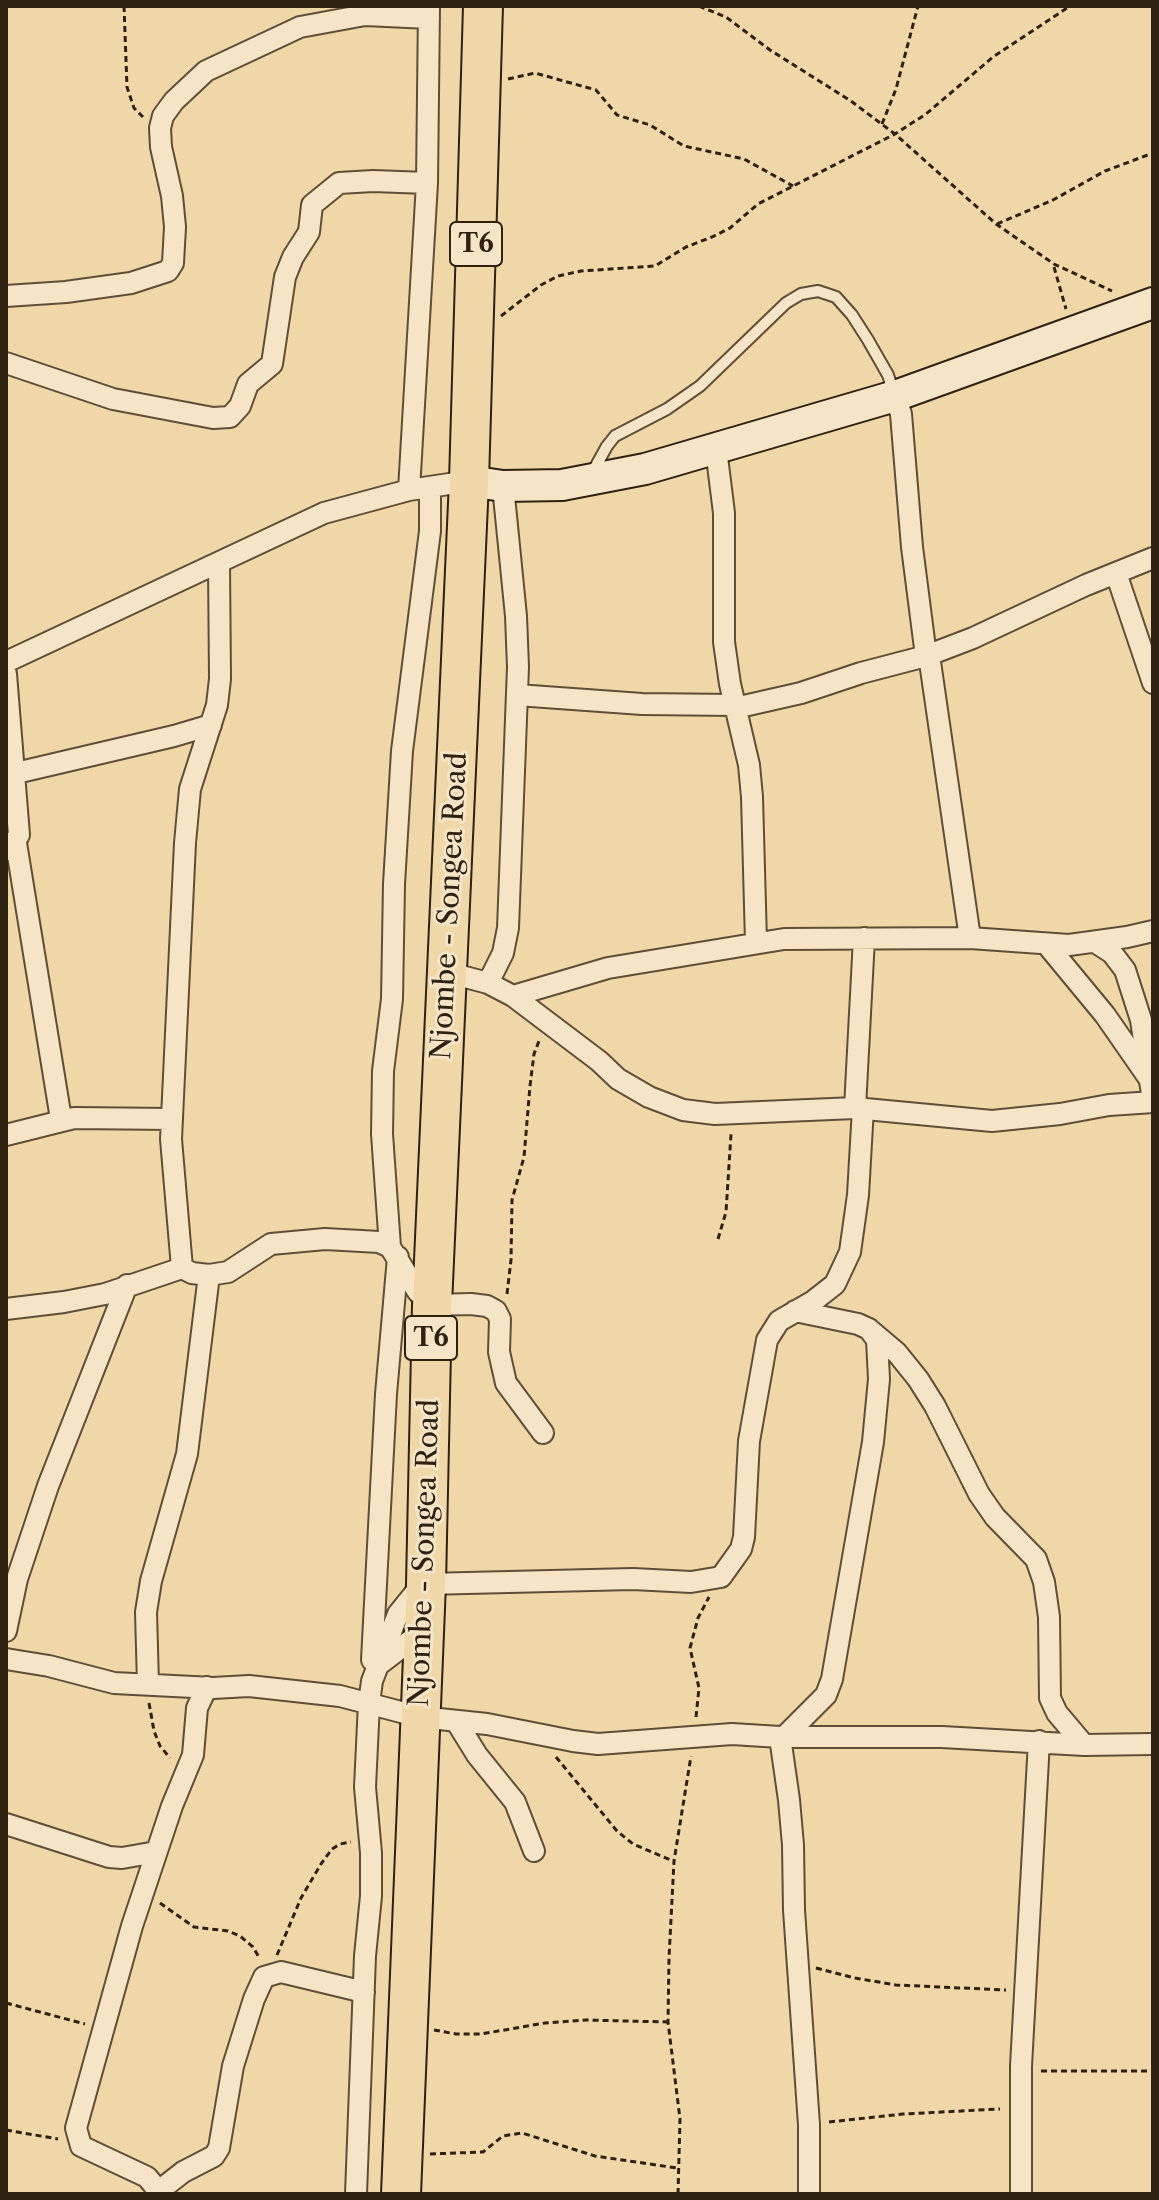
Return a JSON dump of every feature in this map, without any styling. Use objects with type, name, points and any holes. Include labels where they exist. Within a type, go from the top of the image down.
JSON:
[{"type":"highway","name":"T6","points":[[483,6],[473,338],[486,484]]},
{"type":"highway","name":"Njombe - Songea Road","points":[[401,2194],[406,2025],[438,1719],[423,1631],[446,972],[486,484]]},
{"type":"street","points":[[6,296],[131,283],[168,271],[173,263],[175,227],[160,128],[163,116],[174,101],[206,71],[300,27],[365,15],[429,12],[427,183],[409,490]]},
{"type":"street","points":[[6,363],[113,399],[213,418],[230,417],[240,406],[248,384],[272,364],[285,277],[309,232],[312,205],[339,183],[427,183]]},
{"type":"street","points":[[6,662],[324,513],[409,490],[486,484],[562,485],[645,469],[895,396],[1147,305]]},
{"type":"street","points":[[895,396],[902,426],[912,547],[970,938]]},
{"type":"street","points":[[716,449],[724,513],[724,642],[749,765],[752,797],[756,942]]},
{"type":"street","points":[[486,484],[518,642],[508,928],[503,953],[488,983]]},
{"type":"street","points":[[356,2194],[371,1896],[365,1787],[369,1703],[374,1673],[394,1252],[382,1134],[383,1071],[392,999],[394,884],[402,751],[430,531],[430,489]]},
{"type":"street","points":[[517,695],[735,707],[801,693],[861,673],[928,656],[1153,558]]},
{"type":"street","points":[[182,1268],[171,1139],[185,843],[190,789],[217,705],[220,679],[219,563]]},
{"type":"street","points":[[1116,573],[1153,683]]},
{"type":"street","points":[[6,674],[19,835],[11,848],[61,1119]]},
{"type":"street","points":[[16,773],[211,725]]},
{"type":"street","points":[[513,996],[608,968],[756,942],[805,938],[970,938],[1048,946],[1095,942],[1153,931]]},
{"type":"street","points":[[374,1673],[398,1614],[426,1584],[633,1579],[691,1582],[721,1577],[741,1549],[749,1441],[767,1340],[779,1321],[835,1284],[850,1252],[858,1195],[864,938]]},
{"type":"street","points":[[1095,942],[1112,953],[1125,970],[1141,1020],[1152,1092]]},
{"type":"street","points":[[1048,946],[1105,1015],[1152,1092]]},
{"type":"street","points":[[446,972],[488,983],[513,996],[618,1079],[649,1097],[683,1110],[730,1114],[859,1108],[992,1121],[1049,1116],[1109,1105],[1152,1092]]},
{"type":"street","points":[[6,1135],[61,1119],[172,1119]]},
{"type":"street","points":[[6,1309],[105,1294],[182,1268],[209,1275],[228,1272],[271,1244],[325,1239],[379,1242],[394,1252],[418,1292],[432,1305],[487,1306],[496,1311],[500,1319],[499,1352],[506,1383],[543,1433]]},
{"type":"street","points":[[148,1684],[146,1612],[151,1581],[187,1454],[209,1275]]},
{"type":"street","points":[[6,1631],[17,1579],[48,1486],[127,1285]]},
{"type":"street","points":[[795,1311],[869,1329],[897,1353],[918,1379],[979,1494],[995,1517],[1036,1559],[1044,1582],[1049,1617],[1050,1698],[1057,1713],[1084,1745]]},
{"type":"street","points":[[782,1737],[826,1695],[836,1664],[873,1442],[879,1379],[877,1340],[869,1329]]},
{"type":"street","points":[[374,1673],[423,1631]]},
{"type":"street","points":[[6,1659],[49,1666],[114,1683],[249,1686],[340,1696],[438,1719],[487,1724],[598,1744],[732,1734],[942,1737],[1084,1745],[1153,1744]]},
{"type":"street","points":[[207,1687],[197,1708],[193,1755],[156,1852],[78,2117],[78,2142],[147,2177],[160,2192],[183,2172],[214,2156],[219,2148],[233,2066],[264,1977],[272,1970],[364,1992]]},
{"type":"street","points":[[438,1719],[477,1755],[515,1802],[534,1851]]},
{"type":"street","points":[[782,1737],[789,1800],[809,2125],[809,2194]]},
{"type":"street","points":[[1021,2194],[1021,2066],[1039,1741]]},
{"type":"street","points":[[6,1824],[109,1857],[156,1852]]},
{"type":"lane","points":[[588,480],[615,436],[667,409],[700,386],[753,333],[786,303],[801,294],[818,291],[836,297],[868,340],[888,375],[895,396]]},
{"type":"path","points":[[124,6],[129,97],[134,108],[160,128]]},
{"type":"path","points":[[699,6],[726,17],[882,124],[996,224],[1054,264],[1147,305]]},
{"type":"path","points":[[882,124],[896,89],[918,6]]},
{"type":"path","points":[[473,338],[558,276],[664,263],[686,247],[730,228],[758,204],[895,134],[926,114],[993,57],[1070,6]]},
{"type":"path","points":[[480,88],[535,73],[592,88],[600,93],[617,115],[627,120],[650,125],[684,146],[744,159],[793,186]]},
{"type":"path","points":[[996,224],[1053,200],[1105,171],[1153,153]]},
{"type":"path","points":[[1054,264],[1072,332]]},
{"type":"path","points":[[500,1319],[509,1286],[512,1200],[524,1157],[534,1054],[548,1024]]},
{"type":"path","points":[[718,1239],[726,1212],[731,1150],[730,1114]]},
{"type":"path","points":[[678,2194],[680,2119],[668,2022],[674,1861],[699,1688],[691,1640],[698,1618],[721,1577]]},
{"type":"path","points":[[148,1684],[154,1731],[160,1746],[186,1770]]},
{"type":"path","points":[[533,1734],[574,1777],[617,1831],[633,1844],[674,1861]]},
{"type":"path","points":[[145,1887],[164,1908],[194,1927],[228,1931],[240,1936],[272,1970],[301,1898],[332,1849],[351,1842],[370,1844]]},
{"type":"path","points":[[797,1961],[855,1978],[896,1985],[1026,1990]]},
{"type":"path","points":[[6,2003],[104,2028]]},
{"type":"path","points":[[406,2025],[456,2034],[481,2034],[545,2023],[586,2020],[668,2022]]},
{"type":"path","points":[[1021,2066],[1052,2072],[1153,2071]]},
{"type":"path","points":[[809,2125],[903,2114],[1020,2108]]},
{"type":"path","points":[[6,2130],[78,2142]]},
{"type":"path","points":[[402,2153],[483,2152],[503,2136],[522,2133],[595,2156],[677,2168]]}]
